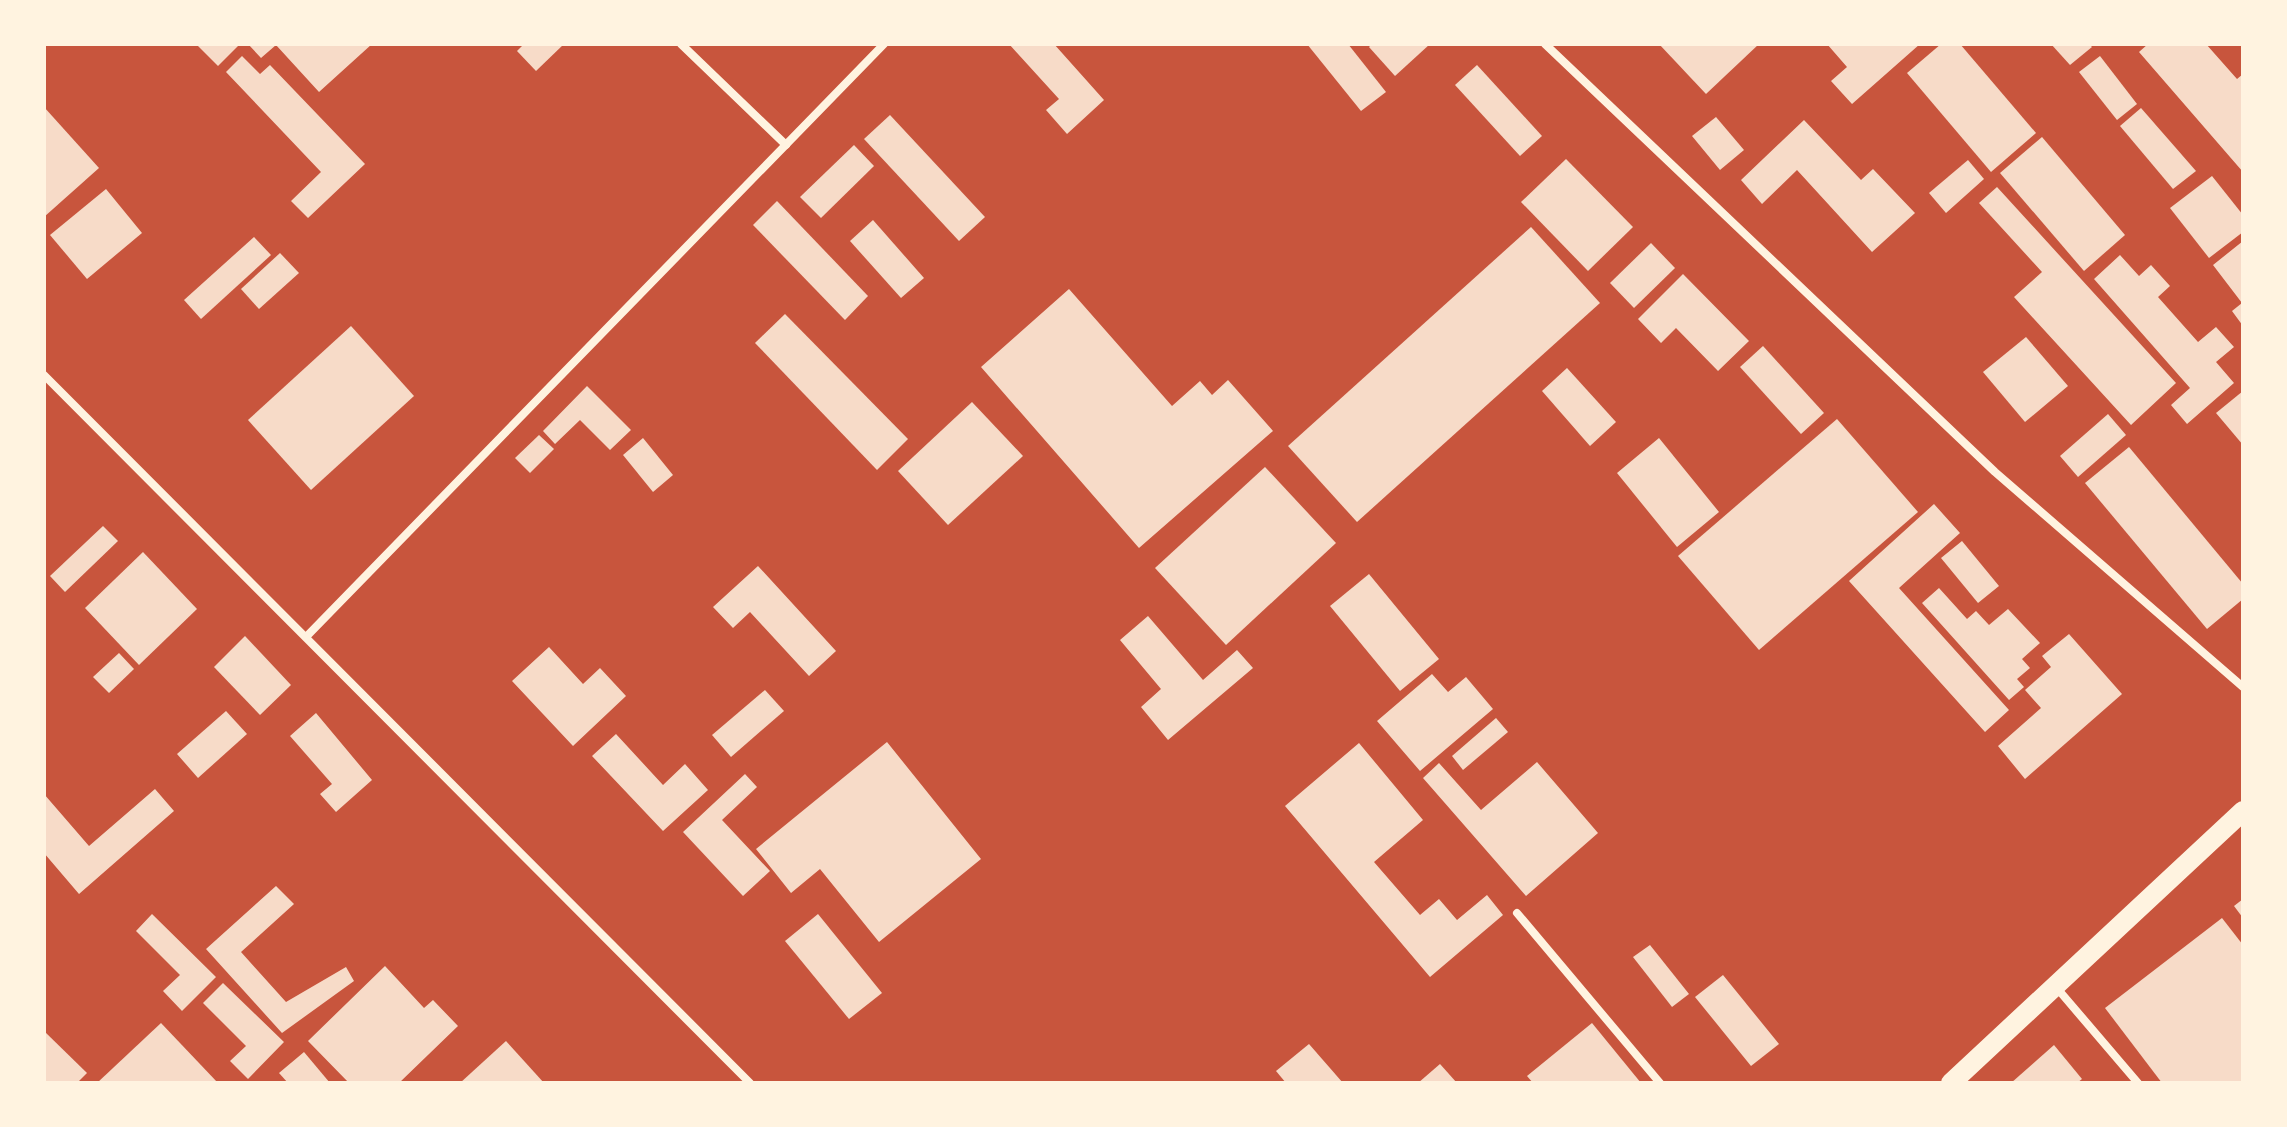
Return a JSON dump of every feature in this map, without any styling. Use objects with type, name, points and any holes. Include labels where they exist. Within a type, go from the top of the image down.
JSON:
[{"type":"main road","points":[[1951,1083],[2243,811]]},
{"type":"street","points":[[681,44],[786,145]]},
{"type":"street","points":[[306,637],[884,44]]},
{"type":"street","points":[[1545,44],[1995,472],[2243,687]]},
{"type":"street","points":[[44,375],[750,1083]]},
{"type":"street","points":[[1517,913],[1660,1083]]},
{"type":"street","points":[[2055,986],[2138,1083]]},
{"type":"building","points":[[196,44],[240,44],[218,66]]},
{"type":"building","points":[[248,44],[372,44],[319,92],[276,45],[261,58]]},
{"type":"building","points":[[524,44],[564,44],[536,71],[517,51]]},
{"type":"building","points":[[1009,44],[1054,44],[1104,100],[1067,134],[1046,110],[1059,99]]},
{"type":"building","points":[[1307,44],[1348,44],[1386,92],[1361,111]]},
{"type":"building","points":[[1372,44],[1430,44],[1395,76],[1369,47]]},
{"type":"building","points":[[1659,44],[1759,44],[1706,94]]},
{"type":"building","points":[[1827,44],[1920,44],[1852,104],[1831,81],[1847,67]]},
{"type":"building","points":[[1941,44],[1960,44],[2036,133],[1991,172],[1907,73]]},
{"type":"building","points":[[2051,44],[2089,44],[2092,47],[2070,65]]},
{"type":"building","points":[[2148,44],[2206,44],[2237,79],[2243,74],[2243,172],[2139,52]]},
{"type":"building","points":[[242,56],[260,74],[270,65],[365,164],[308,218],[291,201],[321,172],[226,72]]},
{"type":"building","points":[[2100,56],[2137,104],[2117,120],[2079,72]]},
{"type":"building","points":[[1477,65],[1542,136],[1520,156],[1455,85]]},
{"type":"building","points":[[44,107],[99,168],[44,217]]},
{"type":"building","points":[[2141,108],[2196,171],[2173,189],[2120,126]]},
{"type":"building","points":[[890,115],[985,217],[959,241],[864,139]]},
{"type":"building","points":[[1716,117],[1744,150],[1720,170],[1692,136]]},
{"type":"building","points":[[1804,120],[1861,180],[1873,169],[1915,213],[1872,252],[1797,170],[1762,204],[1741,180]]},
{"type":"building","points":[[2042,137],[2125,235],[2084,271],[2000,173]]},
{"type":"building","points":[[854,145],[874,166],[821,218],[800,197]]},
{"type":"building","points":[[1566,159],[1633,227],[1588,271],[1521,202]]},
{"type":"building","points":[[1968,160],[1984,179],[1946,213],[1929,193]]},
{"type":"building","points":[[2212,176],[2243,215],[2243,232],[2209,258],[2170,208]]},
{"type":"building","points":[[1997,187],[2176,383],[2131,425],[2014,297],[2042,272],[1979,203]]},
{"type":"building","points":[[106,189],[142,233],[87,279],[50,235]]},
{"type":"building","points":[[777,201],[868,296],[845,320],[753,225]]},
{"type":"building","points":[[873,220],[924,278],[901,298],[850,241]]},
{"type":"building","points":[[1531,227],[1600,303],[1357,522],[1288,446]]},
{"type":"building","points":[[254,237],[271,255],[201,319],[184,300]]},
{"type":"building","points":[[2243,241],[2243,326],[2232,311],[2242,303],[2213,265]]},
{"type":"building","points":[[1651,243],[1675,268],[1634,308],[1610,283]]},
{"type":"building","points":[[280,253],[299,273],[259,309],[241,289]]},
{"type":"building","points":[[2120,255],[2139,276],[2151,265],[2170,286],[2158,297],[2198,342],[2216,327],[2234,347],[2216,362],[2234,383],[2187,424],[2171,405],[2190,388],[2094,279]]},
{"type":"building","points":[[1683,274],[1749,341],[1718,371],[1676,328],[1661,343],[1638,319]]},
{"type":"building","points":[[1069,289],[1172,406],[1200,381],[1212,395],[1228,380],[1273,431],[1139,548],[981,367]]},
{"type":"building","points":[[785,314],[908,439],[877,470],[755,343]]},
{"type":"building","points":[[351,326],[414,396],[311,490],[248,420]]},
{"type":"building","points":[[2026,337],[2068,386],[2025,422],[1983,372]]},
{"type":"building","points":[[1763,346],[1824,413],[1801,434],[1740,367]]},
{"type":"building","points":[[1567,368],[1616,422],[1590,446],[1542,391]]},
{"type":"building","points":[[587,386],[631,430],[610,450],[580,420],[555,444],[543,431]]},
{"type":"building","points":[[2243,391],[2243,445],[2216,413]]},
{"type":"building","points":[[972,402],[1023,456],[948,525],[898,471]]},
{"type":"building","points":[[2108,414],[2126,435],[2078,477],[2060,456]]},
{"type":"building","points":[[1837,419],[1918,512],[1759,650],[1678,556]]},
{"type":"building","points":[[539,435],[554,449],[530,473],[515,458]]},
{"type":"building","points":[[643,438],[673,475],[653,492],[623,455]]},
{"type":"building","points":[[1659,438],[1719,512],[1677,547],[1617,473]]},
{"type":"building","points":[[2129,447],[2243,584],[2243,599],[2207,629],[2085,483]]},
{"type":"building","points":[[1265,467],[1336,543],[1226,645],[1155,568]]},
{"type":"building","points":[[1934,504],[1960,533],[1899,588],[2009,710],[1985,732],[1849,581]]},
{"type":"building","points":[[103,526],[118,541],[65,592],[50,576]]},
{"type":"building","points":[[1962,541],[1999,586],[1978,603],[1941,558]]},
{"type":"building","points":[[143,552],[197,609],[139,665],[85,608]]},
{"type":"building","points":[[758,566],[836,651],[809,676],[750,612],[733,628],[713,607]]},
{"type":"building","points":[[1369,574],[1439,659],[1400,691],[1330,606]]},
{"type":"building","points":[[1939,588],[1967,619],[1976,611],[1989,625],[2008,609],[2040,643],[2022,659],[2030,668],[2017,679],[2024,687],[2009,700],[1922,603]]},
{"type":"building","points":[[1148,616],[1203,680],[1237,650],[1253,668],[1168,740],[1141,707],[1161,689],[1120,640]]},
{"type":"building","points":[[2069,634],[2122,694],[2025,779],[1998,746],[2041,708],[2025,690],[2051,667],[2042,656]]},
{"type":"building","points":[[245,636],[291,685],[260,715],[214,667]]},
{"type":"building","points":[[549,647],[583,684],[600,668],[626,696],[573,746],[512,681]]},
{"type":"building","points":[[119,653],[134,669],[109,693],[93,677]]},
{"type":"building","points":[[1432,674],[1448,692],[1466,677],[1493,709],[1420,771],[1377,721]]},
{"type":"building","points":[[765,690],[784,711],[731,757],[712,735]]},
{"type":"building","points":[[226,711],[247,734],[198,778],[177,754]]},
{"type":"building","points":[[316,713],[372,780],[336,812],[320,794],[332,784],[290,736]]},
{"type":"building","points":[[1496,718],[1508,732],[1463,770],[1452,756]]},
{"type":"building","points":[[616,734],[663,785],[685,764],[708,790],[663,831],[592,756]]},
{"type":"building","points":[[887,742],[981,859],[879,942],[820,869],[791,893],[756,849]]},
{"type":"building","points":[[1359,743],[1423,820],[1374,862],[1420,915],[1439,899],[1457,920],[1487,895],[1503,915],[1430,977],[1285,806]]},
{"type":"building","points":[[1537,762],[1598,833],[1526,896],[1423,778],[1439,763],[1481,810]]},
{"type":"building","points":[[745,774],[757,787],[722,820],[770,871],[743,896],[683,832]]},
{"type":"building","points":[[155,789],[174,811],[79,894],[44,853],[44,794],[89,846]]},
{"type":"building","points":[[276,886],[294,904],[241,952],[286,1002],[346,967],[354,981],[282,1033],[206,949]]},
{"type":"building","points":[[2243,899],[2243,918],[2234,906]]},
{"type":"building","points":[[152,914],[216,977],[182,1011],[163,991],[180,975],[136,931]]},
{"type":"building","points":[[818,914],[882,993],[849,1019],[785,941]]},
{"type":"building","points":[[2222,918],[2243,945],[2243,1083],[2162,1083],[2105,1008]]},
{"type":"building","points":[[1650,945],[1689,994],[1672,1007],[1633,957]]},
{"type":"building","points":[[385,966],[424,1008],[433,1000],[458,1026],[399,1083],[349,1083],[308,1041]]},
{"type":"building","points":[[1723,975],[1779,1044],[1751,1066],[1695,997]]},
{"type":"building","points":[[223,983],[284,1042],[248,1079],[230,1061],[246,1046],[203,1003]]},
{"type":"building","points":[[161,1023],[218,1083],[97,1083]]},
{"type":"building","points":[[1592,1023],[1641,1083],[1533,1083],[1527,1076]]},
{"type":"building","points":[[44,1031],[87,1073],[77,1083],[44,1083]]},
{"type":"building","points":[[506,1041],[544,1083],[460,1083]]},
{"type":"building","points":[[1309,1044],[1343,1083],[1286,1083],[1276,1071]]},
{"type":"building","points":[[2054,1045],[2082,1079],[2077,1083],[2011,1083]]},
{"type":"building","points":[[304,1052],[330,1083],[288,1083],[279,1073]]},
{"type":"building","points":[[1440,1064],[1457,1083],[1418,1083]]}]
